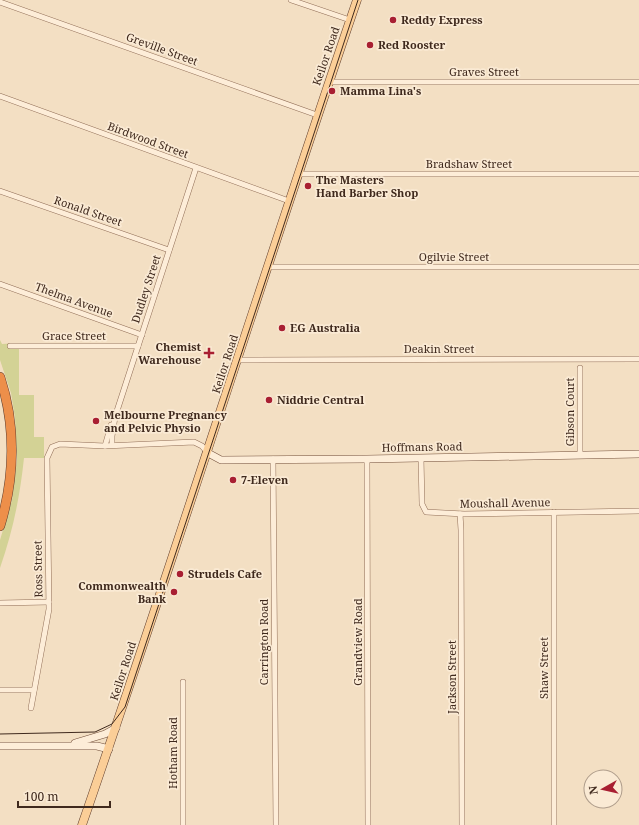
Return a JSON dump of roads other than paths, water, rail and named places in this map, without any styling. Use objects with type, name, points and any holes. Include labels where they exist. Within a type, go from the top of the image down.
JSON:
[{"type":"highway","points":[[0,377],[9,416],[12,453],[9,487],[0,526]]},
{"type":"main road","name":"Keilor Road","points":[[82,825],[208,453],[317,115],[357,0]]},
{"type":"main road","name":"Hoffmans Road","points":[[208,453],[221,460],[367,460],[639,454]]},
{"type":"main road","points":[[64,746],[105,734],[116,728]]},
{"type":"main road","points":[[0,746],[98,746],[109,749]]},
{"type":"street","points":[[291,0],[350,20]]},
{"type":"street","name":"Greville Street","points":[[0,2],[317,115]]},
{"type":"street","name":"Graves Street","points":[[329,82],[639,82]]},
{"type":"street","name":"Birdwood Street","points":[[0,96],[289,201]]},
{"type":"street","name":"Dudley Street","points":[[105,446],[196,168]]},
{"type":"street","name":"Bradshaw Street","points":[[298,174],[639,174]]},
{"type":"street","name":"Ronald Street","points":[[0,191],[169,250]]},
{"type":"street","name":"Ogilvie Street","points":[[268,267],[639,267]]},
{"type":"street","name":"Thelma Avenue","points":[[0,284],[142,335]]},
{"type":"street","name":"Grace Street","points":[[10,346],[138,346]]},
{"type":"street","name":"Deakin Street","points":[[238,360],[639,359]]},
{"type":"street","name":"Gibson Court","points":[[580,368],[580,455]]},
{"type":"street","name":"Dudley Street","points":[[112,445],[115,417]]},
{"type":"street","points":[[105,446],[194,442],[202,446],[208,453]]},
{"type":"street","name":"Ross Street","points":[[31,708],[49,602],[47,458],[52,448],[60,444],[105,446]]},
{"type":"street","name":"Moushall Avenue","points":[[421,458],[424,509],[426,512],[462,514],[639,511]]},
{"type":"street","name":"Carrington Road","points":[[273,459],[276,825]]},
{"type":"street","name":"Grandview Road","points":[[367,460],[368,825]]},
{"type":"street","name":"Shaw Street","points":[[554,512],[554,825]]},
{"type":"street","name":"Jackson Street","points":[[462,514],[462,825]]},
{"type":"street","points":[[0,603],[49,602]]},
{"type":"street","name":"Hotham Road","points":[[183,682],[183,825]]},
{"type":"street","points":[[0,690],[34,690]]},
{"type":"tram line","points":[[0,734],[95,732],[112,724],[125,707],[358,0]]},
{"type":"place","name":"Reddy Express","points":[[393,20]]},
{"type":"place","name":"Red Rooster","points":[[370,45]]},
{"type":"place","name":"Mamma Lina's","points":[[332,91]]},
{"type":"place","name":"The Masters Hand Barber Shop","points":[[308,186]]},
{"type":"place","name":"EG Australia","points":[[282,328]]},
{"type":"place","name":"Chemist Warehouse","points":[[209,353]]},
{"type":"place","name":"Niddrie Central","points":[[269,400]]},
{"type":"place","name":"Melbourne Pregnancy and Pelvic Physio","points":[[96,421]]},
{"type":"place","name":"7-Eleven","points":[[233,480]]},
{"type":"place","name":"Strudels Cafe","points":[[180,574]]},
{"type":"place","name":"Commonwealth Bank","points":[[174,592]]}]
